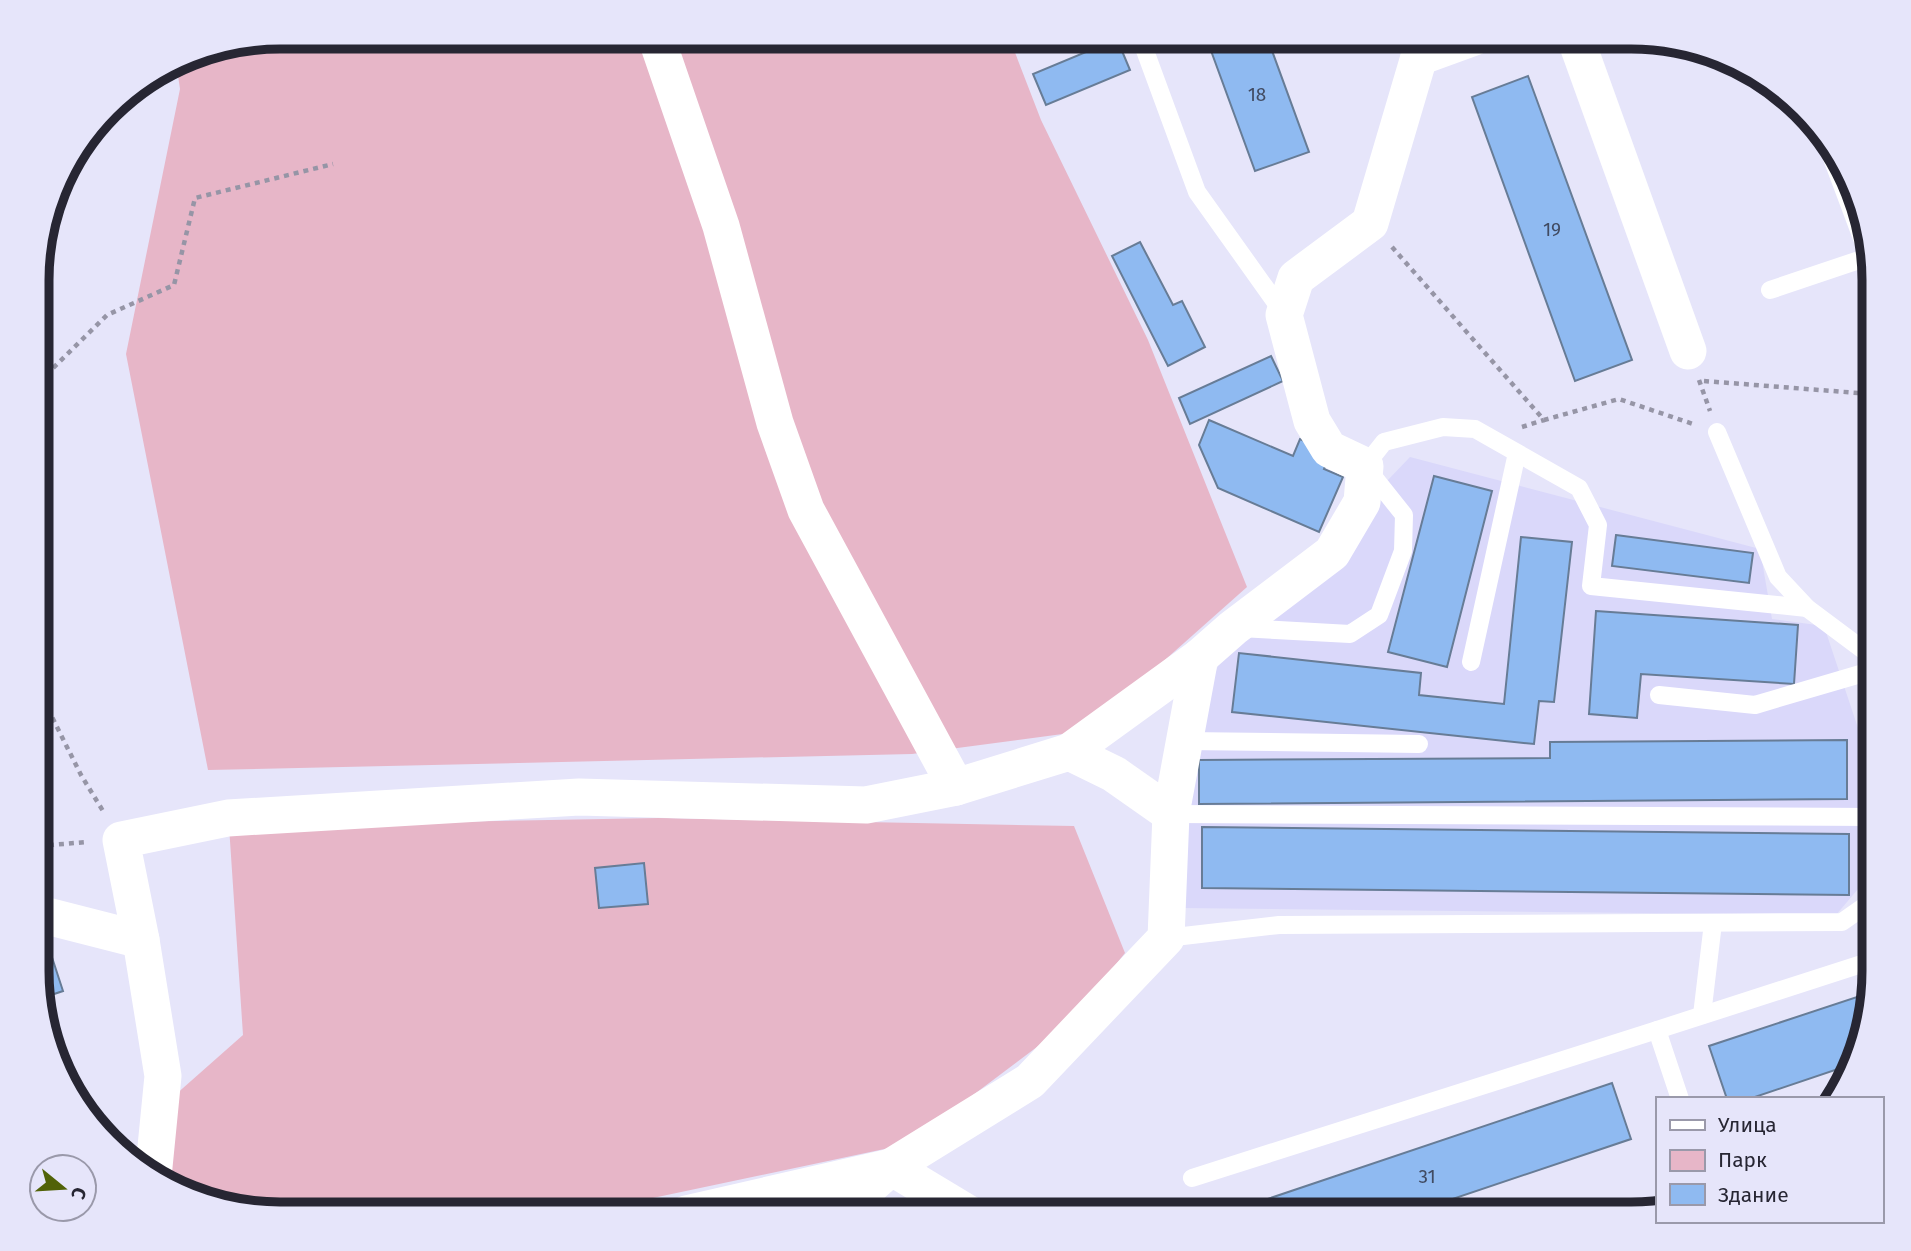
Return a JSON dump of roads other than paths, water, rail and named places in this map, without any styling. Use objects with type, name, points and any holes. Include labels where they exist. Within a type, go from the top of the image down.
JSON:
[{"type":"street","points":[[660,49],[721,226],[775,423],[806,510],[956,787]]},
{"type":"street","points":[[154,1165],[163,1076],[141,940],[121,840],[228,818],[579,797],[866,805],[956,787],[1069,752],[1200,657],[1233,628],[1332,553],[1362,502],[1365,466],[1329,449],[1312,421],[1284,314],[1296,278],[1370,223],[1415,49]]},
{"type":"street","points":[[1579,49],[1694,366]]},
{"type":"street","points":[[852,1202],[891,1167],[1030,1081],[1166,938],[1171,814],[1200,657]]},
{"type":"street","points":[[1069,752],[1114,774],[1171,814]]},
{"type":"street","points":[[49,917],[141,940]]},
{"type":"street","points":[[738,1202],[891,1167],[949,1202]]},
{"type":"lane","points":[[1144,49],[1197,192],[1284,314]]},
{"type":"lane","points":[[1770,290],[1861,260]]},
{"type":"lane","points":[[1233,628],[1350,634],[1379,615],[1403,551],[1404,515],[1365,466],[1384,442],[1443,427],[1475,429],[1579,488],[1598,525],[1591,586],[1807,608]]},
{"type":"lane","points":[[1717,432],[1778,577],[1807,608],[1862,649]]},
{"type":"lane","points":[[1471,663],[1517,453]]},
{"type":"lane","points":[[1660,695],[1755,705],[1862,674]]},
{"type":"lane","points":[[1185,741],[1419,744]]},
{"type":"lane","points":[[1171,814],[1862,817]]},
{"type":"lane","points":[[1166,938],[1279,925],[1842,922],[1862,908]]},
{"type":"lane","points":[[1702,1015],[1713,923]]},
{"type":"lane","points":[[1192,1178],[1862,964]]},
{"type":"lane","points":[[1657,1030],[1679,1097]]}]
